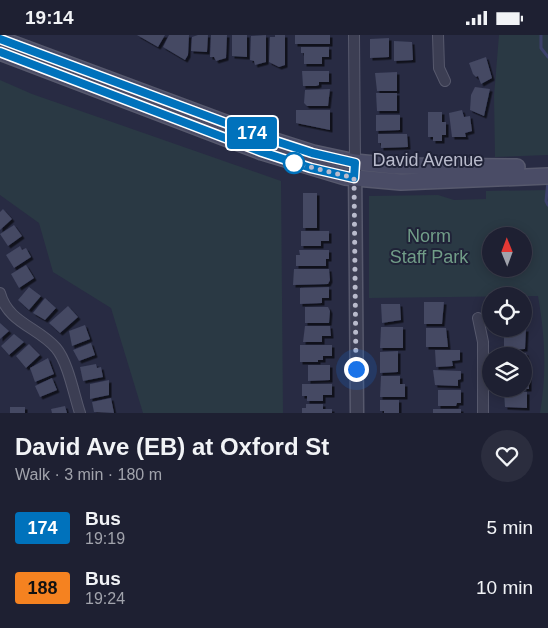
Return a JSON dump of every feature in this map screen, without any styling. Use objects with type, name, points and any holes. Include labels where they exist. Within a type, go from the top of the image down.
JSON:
[{"type":"main road","name":"David Avenue","points":[[0,39],[266,138],[312,153],[355,163],[548,176]]},
{"type":"main road","name":"David Avenue","points":[[0,52],[262,152],[311,168],[354,178],[401,182],[548,166]]},
{"type":"street","points":[[354,35],[357,413]]},
{"type":"street","points":[[438,35],[439,68],[444,81]]},
{"type":"street","points":[[0,293],[4,305],[11,315],[53,345],[61,355],[80,413]]},
{"type":"street","points":[[478,318],[483,342],[484,413]]},
{"type":"green space","points":[[499,35],[548,35],[548,155],[495,157],[494,96]]},
{"type":"green space","points":[[0,80],[32,94],[281,181],[283,413],[143,413],[111,308],[53,272],[39,223],[0,195]]},
{"type":"green space","name":"Norm Staff Park","points":[[548,190],[548,413],[540,413],[544,383],[544,355],[538,296],[532,296],[532,287],[482,287],[482,297],[369,298],[369,196],[438,195],[454,200],[486,199],[486,191]]},
{"type":"building","points":[[137,35],[165,35],[158,47]]},
{"type":"building","points":[[169,35],[189,35],[188,55],[185,60],[163,47]]},
{"type":"building","points":[[208,35],[207,52],[191,51],[192,37]]},
{"type":"building","points":[[211,35],[227,35],[226,58],[216,61],[214,57],[210,57]]},
{"type":"building","points":[[232,35],[247,35],[247,57],[232,56]]},
{"type":"building","points":[[266,35],[266,62],[255,65],[254,61],[250,60],[251,36]]},
{"type":"building","points":[[275,35],[285,35],[285,65],[279,67],[269,62],[270,37],[275,37]]},
{"type":"building","points":[[295,35],[330,35],[330,44],[295,44]]},
{"type":"building","points":[[389,38],[389,57],[370,58],[370,39]]},
{"type":"building","points":[[394,41],[412,42],[413,60],[394,61]]},
{"type":"building","points":[[301,47],[329,47],[329,57],[322,57],[322,64],[304,64],[304,53],[301,53]]},
{"type":"building","points":[[486,57],[492,78],[481,84],[478,76],[476,77],[473,74],[469,63]]},
{"type":"building","points":[[302,71],[329,71],[329,82],[319,82],[319,85],[316,86],[303,86]]},
{"type":"building","points":[[397,72],[397,91],[377,91],[375,73]]},
{"type":"building","points":[[475,87],[490,89],[484,116],[470,110],[471,95]]},
{"type":"building","points":[[330,89],[328,106],[307,106],[304,103],[305,90]]},
{"type":"building","points":[[376,93],[397,93],[397,111],[377,111]]},
{"type":"building","points":[[296,110],[330,110],[330,130],[296,123]]},
{"type":"building","points":[[462,110],[464,117],[470,116],[472,131],[465,133],[466,137],[452,137],[449,113]]},
{"type":"building","points":[[428,112],[442,112],[442,122],[446,122],[446,135],[442,135],[442,141],[433,141],[433,137],[428,137]]},
{"type":"building","points":[[376,115],[400,115],[400,130],[376,131]]},
{"type":"building","points":[[378,134],[407,134],[408,147],[381,148],[381,143],[378,143]]},
{"type":"building","points":[[303,193],[317,193],[317,228],[303,228]]},
{"type":"building","points":[[3,209],[12,219],[0,230],[0,212]]},
{"type":"building","points":[[14,225],[22,236],[8,246],[0,234]]},
{"type":"building","points":[[301,231],[329,231],[329,241],[321,241],[321,246],[301,246]]},
{"type":"building","points":[[20,246],[22,250],[26,248],[31,257],[14,268],[6,255]]},
{"type":"building","points":[[299,250],[329,250],[329,259],[326,259],[326,266],[296,266],[296,255],[300,255]]},
{"type":"building","points":[[26,265],[34,278],[19,288],[11,274]]},
{"type":"building","points":[[294,269],[329,269],[330,280],[328,284],[293,285]]},
{"type":"building","points":[[29,287],[41,296],[29,310],[18,300]]},
{"type":"building","points":[[329,287],[329,298],[322,298],[322,303],[300,304],[300,288]]},
{"type":"building","points":[[45,298],[56,308],[45,320],[33,313]]},
{"type":"building","points":[[424,302],[444,302],[442,324],[424,324]]},
{"type":"building","points":[[381,304],[400,304],[401,320],[382,323]]},
{"type":"building","points":[[68,306],[78,317],[60,333],[49,323]]},
{"type":"building","points":[[305,307],[328,307],[330,311],[329,323],[305,323]]},
{"type":"building","points":[[0,323],[9,331],[0,339]]},
{"type":"building","points":[[85,325],[90,339],[72,346],[69,331]]},
{"type":"building","points":[[305,326],[330,326],[331,336],[322,336],[322,342],[303,342]]},
{"type":"building","points":[[381,327],[403,327],[403,348],[380,348]]},
{"type":"building","points":[[426,328],[446,328],[448,347],[426,347]]},
{"type":"building","points":[[14,334],[24,342],[9,355],[1,346]]},
{"type":"building","points":[[504,337],[526,337],[525,347],[504,347]]},
{"type":"building","points":[[91,343],[95,355],[79,361],[73,350]]},
{"type":"building","points":[[29,344],[40,355],[26,368],[16,356]]},
{"type":"building","points":[[300,345],[332,345],[332,356],[323,356],[323,360],[318,360],[318,362],[300,362]]},
{"type":"building","points":[[435,350],[460,350],[460,360],[452,361],[453,366],[436,367]]},
{"type":"building","points":[[398,351],[398,372],[380,373],[380,352]]},
{"type":"building","points":[[48,358],[54,374],[35,382],[30,368]]},
{"type":"building","points":[[96,364],[97,368],[101,367],[103,377],[83,381],[80,367]]},
{"type":"building","points":[[308,365],[330,365],[330,380],[308,381]]},
{"type":"building","points":[[433,370],[461,371],[461,379],[458,380],[458,386],[435,385]]},
{"type":"building","points":[[381,376],[400,376],[400,384],[405,384],[405,397],[380,397]]},
{"type":"building","points":[[52,378],[57,390],[40,397],[35,386]]},
{"type":"building","points":[[109,380],[109,395],[90,399],[90,384]]},
{"type":"building","points":[[302,384],[332,384],[332,395],[323,395],[323,401],[307,401],[307,396],[302,396]]},
{"type":"building","points":[[438,390],[461,390],[461,403],[457,403],[456,406],[438,406]]},
{"type":"building","points":[[504,397],[527,397],[527,408],[505,407]]},
{"type":"building","points":[[111,398],[114,413],[94,412],[92,402]]},
{"type":"building","points":[[380,400],[399,400],[399,413],[384,413],[384,411],[380,411]]},
{"type":"building","points":[[306,404],[323,404],[323,409],[332,409],[332,413],[302,413],[302,408],[306,408]]},
{"type":"building","points":[[65,406],[67,413],[52,413],[51,409]]},
{"type":"building","points":[[10,407],[25,407],[25,413],[10,413]]},
{"type":"building","points":[[433,409],[461,409],[461,413],[433,413]]},
{"type":"waterway","points":[[541,35],[541,48],[548,57]]},
{"type":"waterway","points":[[548,181],[546,201],[548,205]]},
{"type":"bus line","name":"174","points":[[0,39],[266,138],[312,153],[355,163],[354,178],[311,168],[262,152],[130,100],[0,52]]},
{"type":"route","points":[[294,163],[354,178],[356,369]]}]
